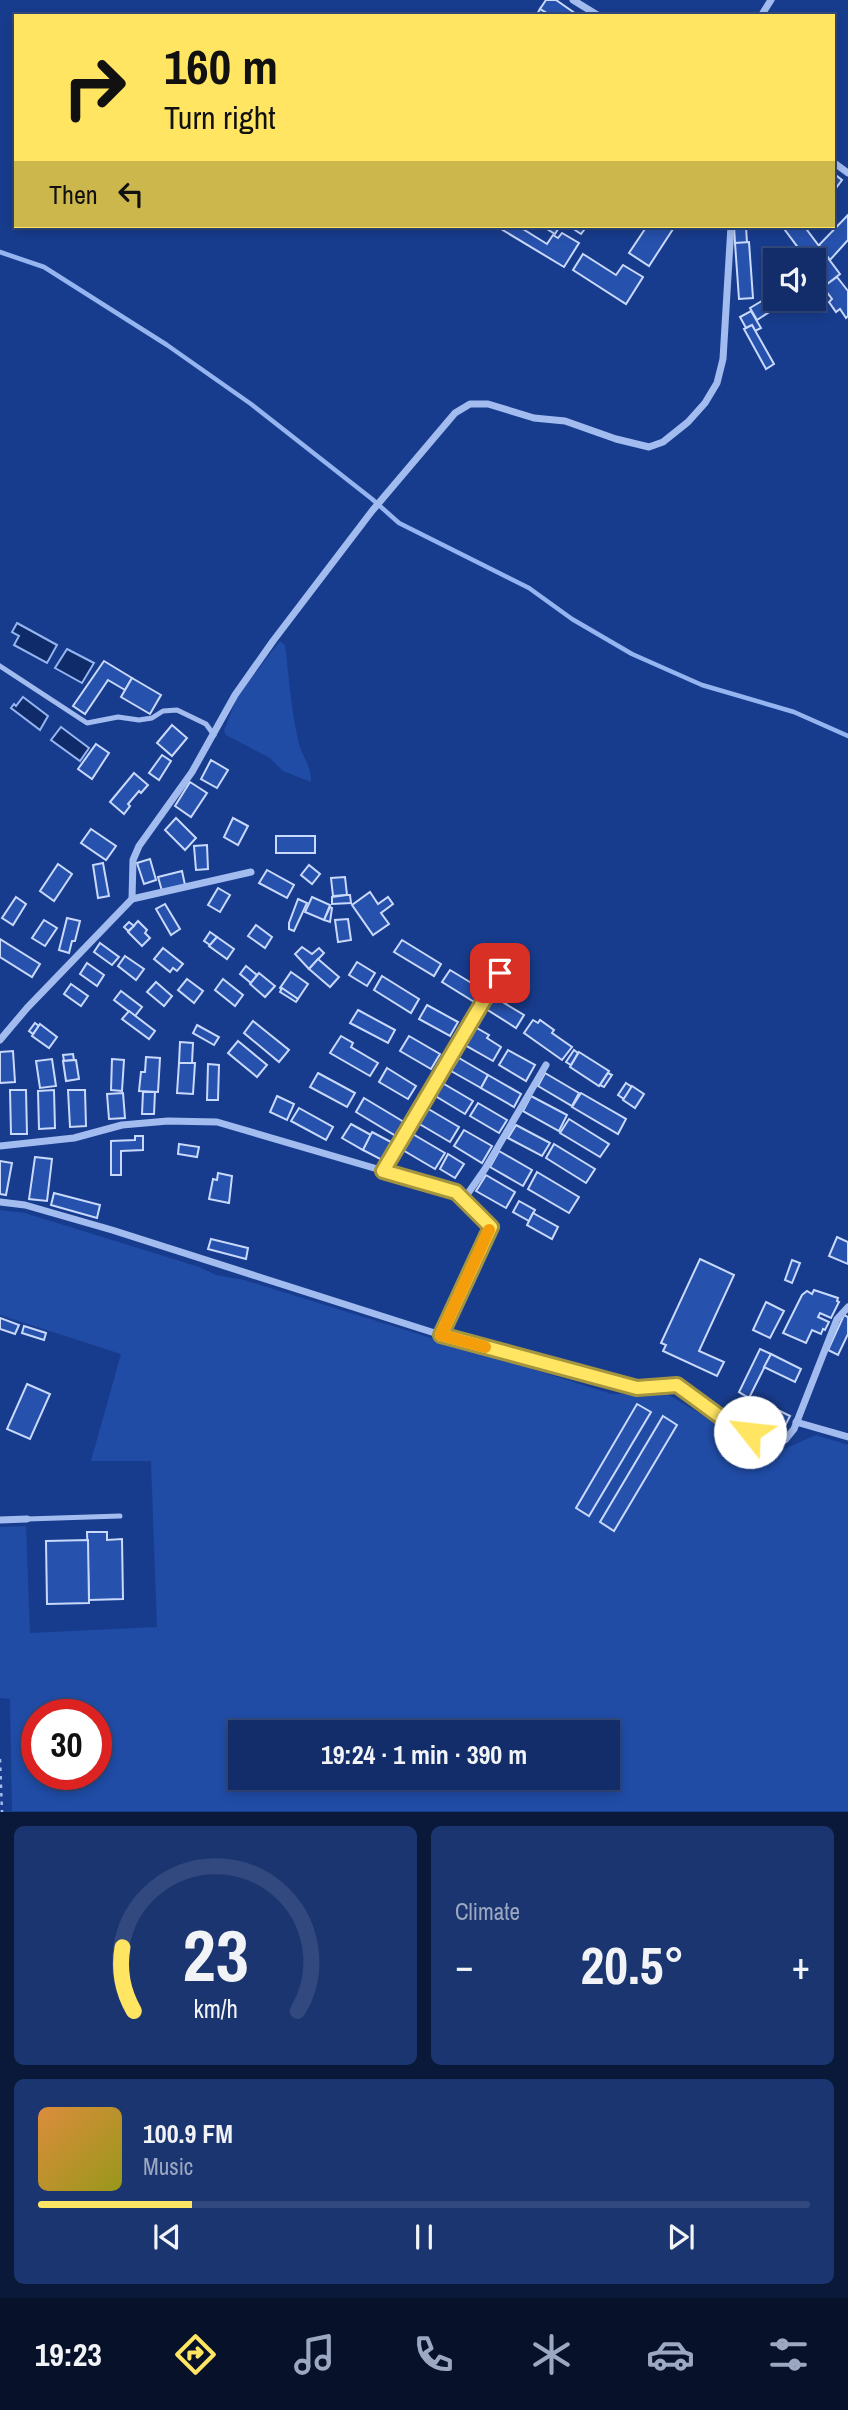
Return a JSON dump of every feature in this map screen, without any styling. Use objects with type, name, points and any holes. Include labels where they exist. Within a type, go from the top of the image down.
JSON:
[{"type":"street","points":[[573,0],[596,14]]},
{"type":"street","points":[[132,899],[133,860],[139,846],[192,772],[235,695],[379,503],[455,413],[470,404],[488,404],[534,418],[565,421],[616,439],[649,447],[663,442],[688,422],[705,403],[717,383],[723,359],[731,228]]},
{"type":"street","points":[[0,1040],[27,1008],[132,899],[251,872]]},
{"type":"street","points":[[383,1171],[500,973]]},
{"type":"street","points":[[464,1199],[547,1065]]},
{"type":"street","points":[[0,1146],[74,1138],[122,1125],[169,1121],[216,1122],[456,1192],[491,1227],[441,1335]]},
{"type":"street","points":[[0,1202],[25,1205],[112,1230],[441,1335],[637,1388],[677,1385],[726,1421],[773,1444],[785,1440],[796,1422],[837,1320],[848,1307]]},
{"type":"street","points":[[796,1422],[848,1437]]},
{"type":"street","points":[[0,1520],[27,1518]]},
{"type":"lane","points":[[0,666],[87,723],[118,717],[139,720],[152,718],[163,711],[177,710],[206,724],[214,735]]},
{"type":"lane","points":[[27,1518],[120,1516]]},
{"type":"path","points":[[0,1759],[2,1811]]},
{"type":"shaded area","points":[[17,623],[57,645],[47,663],[14,645],[19,636],[12,632]]},
{"type":"shaded area","points":[[280,641],[285,645],[299,745],[310,771],[311,782],[283,771],[270,758],[226,735],[224,731],[238,695]]},
{"type":"shaded area","points":[[67,649],[94,663],[82,683],[55,668]]},
{"type":"shaded area","points":[[23,697],[48,716],[40,730],[11,708]]},
{"type":"shaded area","points":[[61,727],[89,748],[80,761],[51,740]]},
{"type":"shaded area","points":[[0,1210],[25,1213],[199,1267],[216,1275],[244,1280],[612,1394],[667,1394],[742,1439],[767,1449],[784,1449],[816,1435],[848,1445],[848,1811],[12,1811],[10,1699],[0,1698],[0,1527],[26,1526],[30,1633],[157,1627],[151,1461],[91,1461],[121,1354],[0,1315]]},
{"type":"building","points":[[546,0],[556,0],[576,14],[548,14],[540,9]]},
{"type":"building","points":[[835,175],[842,180],[835,189]]},
{"type":"building","points":[[848,215],[848,240],[830,260],[826,248],[819,245]]},
{"type":"building","points":[[499,228],[521,228],[547,244],[553,235],[558,238],[562,233],[579,243],[564,267]]},
{"type":"building","points":[[545,228],[559,228],[555,234]]},
{"type":"building","points":[[572,228],[586,228],[581,234]]},
{"type":"building","points":[[646,228],[674,228],[649,266],[629,253]]},
{"type":"building","points":[[734,228],[746,228],[747,243],[735,243]]},
{"type":"building","points":[[783,228],[806,228],[820,248],[798,248]]},
{"type":"building","points":[[749,242],[753,298],[739,299],[735,243]]},
{"type":"building","points":[[583,254],[616,275],[623,265],[643,277],[626,304],[573,270]]},
{"type":"building","points":[[826,255],[840,274],[826,285]]},
{"type":"building","points":[[837,277],[848,291],[846,318],[840,309],[836,312],[829,302],[832,299],[826,291],[826,285]]},
{"type":"building","points":[[763,300],[763,311],[771,311],[757,320],[750,308]]},
{"type":"building","points":[[751,311],[761,328],[755,331],[752,325],[746,328],[740,317]]},
{"type":"building","points":[[752,325],[774,364],[766,369],[744,329]]},
{"type":"building","points":[[104,661],[132,678],[125,690],[108,680],[85,714],[73,706]]},
{"type":"building","points":[[132,678],[161,695],[150,714],[121,697]]},
{"type":"building","points":[[172,725],[187,738],[172,756],[157,743]]},
{"type":"building","points":[[96,744],[109,753],[92,779],[78,769]]},
{"type":"building","points":[[162,755],[171,761],[159,780],[149,773]]},
{"type":"building","points":[[211,760],[228,770],[217,788],[201,779]]},
{"type":"building","points":[[134,773],[148,785],[128,804],[130,806],[124,814],[110,802]]},
{"type":"building","points":[[190,782],[207,793],[191,817],[175,806]]},
{"type":"building","points":[[176,818],[196,838],[185,850],[165,830]]},
{"type":"building","points":[[233,818],[248,826],[238,845],[224,837]]},
{"type":"building","points":[[91,829],[116,846],[106,860],[81,843]]},
{"type":"building","points":[[276,836],[315,836],[315,853],[276,853]]},
{"type":"building","points":[[207,845],[208,869],[196,870],[194,846]]},
{"type":"building","points":[[150,859],[156,880],[144,884],[137,863]]},
{"type":"building","points":[[103,863],[109,896],[98,898],[93,865]]},
{"type":"building","points":[[58,864],[72,874],[54,901],[40,891]]},
{"type":"building","points":[[309,865],[320,874],[312,884],[301,875]]},
{"type":"building","points":[[267,870],[294,885],[287,898],[259,883]]},
{"type":"building","points":[[182,871],[185,885],[162,891],[158,877]]},
{"type":"building","points":[[345,877],[347,895],[333,896],[331,878]]},
{"type":"building","points":[[218,888],[230,895],[220,912],[208,905]]},
{"type":"building","points":[[370,892],[378,904],[388,897],[393,904],[381,913],[389,924],[373,935],[352,905]]},
{"type":"building","points":[[350,895],[351,903],[332,904],[332,897]]},
{"type":"building","points":[[16,897],[26,904],[13,925],[2,918]]},
{"type":"building","points":[[312,897],[330,905],[324,920],[305,912]]},
{"type":"building","points":[[298,899],[307,903],[294,931],[289,929],[289,923]]},
{"type":"building","points":[[165,904],[180,929],[171,935],[156,909]]},
{"type":"building","points":[[330,907],[332,908],[330,922],[324,920]]},
{"type":"building","points":[[67,918],[80,921],[69,953],[59,950]]},
{"type":"building","points":[[348,919],[351,940],[338,942],[335,920]]},
{"type":"building","points":[[44,920],[57,928],[45,946],[32,938]]},
{"type":"building","points":[[138,921],[147,930],[145,933],[150,938],[142,946],[128,932]]},
{"type":"building","points":[[129,922],[134,926],[128,931],[124,927]]},
{"type":"building","points":[[256,925],[272,937],[265,948],[248,936]]},
{"type":"building","points":[[210,932],[217,937],[210,945],[204,941]]},
{"type":"building","points":[[217,937],[234,949],[227,959],[209,946]]},
{"type":"building","points":[[0,939],[40,964],[32,977],[0,957]]},
{"type":"building","points":[[402,940],[441,964],[434,976],[394,952]]},
{"type":"building","points":[[100,943],[119,957],[112,965],[94,952]]},
{"type":"building","points":[[302,947],[312,954],[319,948],[324,953],[309,969],[295,954]]},
{"type":"building","points":[[163,948],[183,964],[177,971],[173,968],[170,972],[154,959]]},
{"type":"building","points":[[125,956],[144,969],[136,980],[118,966]]},
{"type":"building","points":[[318,959],[339,977],[330,987],[309,969]]},
{"type":"building","points":[[357,962],[375,973],[367,986],[349,975]]},
{"type":"building","points":[[87,963],[104,975],[97,986],[80,974]]},
{"type":"building","points":[[246,966],[257,975],[251,983],[240,974]]},
{"type":"building","points":[[450,970],[483,990],[476,1003],[442,982]]},
{"type":"building","points":[[291,972],[308,984],[298,999],[280,988]]},
{"type":"building","points":[[259,973],[275,986],[265,997],[250,984]]},
{"type":"building","points":[[382,976],[419,999],[411,1013],[374,990]]},
{"type":"building","points":[[187,979],[203,991],[194,1003],[178,990]]},
{"type":"building","points":[[223,979],[243,995],[235,1006],[215,990]]},
{"type":"building","points":[[156,982],[172,996],[164,1006],[147,992]]},
{"type":"building","points":[[71,984],[88,996],[81,1006],[64,994]]},
{"type":"building","points":[[282,988],[298,999],[296,1002],[280,992]]},
{"type":"building","points":[[121,991],[142,1007],[135,1016],[114,1000]]},
{"type":"building","points":[[491,995],[524,1015],[516,1028],[483,1007]]},
{"type":"building","points":[[427,1005],[458,1022],[450,1036],[419,1019]]},
{"type":"building","points":[[358,1010],[395,1030],[388,1043],[350,1023]]},
{"type":"building","points":[[129,1011],[155,1031],[149,1039],[122,1019]]},
{"type":"building","points":[[533,1020],[538,1023],[540,1020],[554,1030],[552,1033],[572,1047],[562,1060],[524,1033]]},
{"type":"building","points":[[253,1021],[289,1050],[279,1062],[244,1033]]},
{"type":"building","points":[[35,1023],[39,1026],[33,1034],[29,1031]]},
{"type":"building","points":[[40,1024],[57,1037],[49,1048],[32,1036]]},
{"type":"building","points":[[197,1025],[219,1037],[214,1045],[193,1033]]},
{"type":"building","points":[[475,1027],[489,1035],[487,1038],[501,1047],[493,1061],[465,1045]]},
{"type":"building","points":[[341,1036],[353,1043],[351,1047],[378,1063],[370,1076],[330,1053]]},
{"type":"building","points":[[409,1036],[440,1054],[431,1069],[400,1051]]},
{"type":"building","points":[[238,1041],[267,1065],[257,1077],[228,1053]]},
{"type":"building","points":[[180,1042],[193,1043],[192,1063],[179,1063]]},
{"type":"building","points":[[508,1050],[535,1065],[526,1081],[499,1065]]},
{"type":"building","points":[[574,1050],[578,1053],[571,1065],[566,1062]]},
{"type":"building","points":[[13,1051],[15,1082],[0,1083],[0,1052]]},
{"type":"building","points":[[579,1052],[609,1071],[599,1086],[570,1067]]},
{"type":"building","points":[[73,1054],[74,1060],[64,1061],[63,1055]]},
{"type":"building","points":[[146,1057],[160,1058],[158,1092],[139,1091]]},
{"type":"building","points":[[459,1058],[488,1075],[481,1088],[451,1071]]},
{"type":"building","points":[[52,1059],[56,1086],[40,1088],[36,1061]]},
{"type":"building","points":[[112,1059],[124,1060],[122,1091],[111,1090]]},
{"type":"building","points":[[76,1060],[79,1079],[66,1081],[63,1061]]},
{"type":"building","points":[[179,1063],[195,1063],[193,1094],[177,1093]]},
{"type":"building","points":[[208,1064],[219,1065],[218,1100],[207,1100]]},
{"type":"building","points":[[387,1068],[416,1086],[408,1099],[379,1082]]},
{"type":"building","points":[[318,1073],[355,1093],[347,1107],[310,1087]]},
{"type":"building","points":[[545,1073],[579,1093],[572,1106],[538,1086]]},
{"type":"building","points":[[608,1073],[612,1075],[604,1087],[600,1085]]},
{"type":"building","points":[[488,1075],[521,1094],[514,1107],[481,1088]]},
{"type":"building","points":[[439,1081],[473,1101],[465,1114],[432,1094]]},
{"type":"building","points":[[626,1083],[632,1087],[624,1099],[618,1095]]},
{"type":"building","points":[[632,1086],[644,1094],[635,1108],[623,1100]]},
{"type":"building","points":[[10,1090],[26,1090],[27,1134],[11,1134]]},
{"type":"building","points":[[54,1090],[55,1128],[39,1129],[38,1091]]},
{"type":"building","points":[[68,1090],[85,1090],[86,1126],[70,1127]]},
{"type":"building","points":[[143,1092],[155,1092],[154,1114],[142,1114]]},
{"type":"building","points":[[123,1093],[125,1118],[109,1119],[107,1094]]},
{"type":"building","points":[[581,1093],[626,1119],[618,1134],[572,1107]]},
{"type":"building","points":[[277,1096],[294,1104],[287,1120],[270,1112]]},
{"type":"building","points":[[531,1096],[567,1115],[559,1131],[523,1111]]},
{"type":"building","points":[[364,1098],[404,1122],[396,1136],[356,1112]]},
{"type":"building","points":[[478,1103],[507,1120],[499,1133],[470,1116]]},
{"type":"building","points":[[425,1107],[459,1127],[450,1142],[416,1122]]},
{"type":"building","points":[[299,1108],[333,1127],[326,1140],[291,1121]]},
{"type":"building","points":[[569,1119],[609,1144],[600,1157],[560,1133]]},
{"type":"building","points":[[351,1124],[371,1135],[363,1150],[342,1138]]},
{"type":"building","points":[[516,1125],[550,1143],[542,1156],[508,1138]]},
{"type":"building","points":[[464,1130],[492,1146],[482,1163],[454,1146]]},
{"type":"building","points":[[372,1132],[391,1142],[382,1160],[363,1150]]},
{"type":"building","points":[[411,1133],[445,1153],[435,1169],[401,1149]]},
{"type":"building","points":[[135,1136],[143,1136],[143,1150],[121,1151],[121,1175],[111,1175],[111,1141],[135,1140]]},
{"type":"building","points":[[179,1144],[199,1147],[197,1157],[178,1154]]},
{"type":"building","points":[[554,1144],[595,1169],[586,1183],[546,1158]]},
{"type":"building","points":[[499,1151],[532,1170],[523,1186],[490,1167]]},
{"type":"building","points":[[448,1154],[464,1164],[455,1178],[440,1169]]},
{"type":"building","points":[[35,1157],[52,1159],[47,1201],[29,1199]]},
{"type":"building","points":[[0,1161],[12,1163],[6,1195],[0,1194]]},
{"type":"building","points":[[537,1172],[579,1197],[569,1213],[528,1189]]},
{"type":"building","points":[[218,1173],[232,1176],[229,1203],[209,1199],[213,1179],[217,1180]]},
{"type":"building","points":[[486,1175],[515,1192],[506,1208],[476,1191]]},
{"type":"building","points":[[54,1193],[100,1205],[97,1218],[51,1205]]},
{"type":"building","points":[[519,1201],[535,1210],[529,1221],[513,1212]]},
{"type":"building","points":[[533,1213],[558,1227],[552,1239],[527,1225]]},
{"type":"building","points":[[837,1237],[848,1242],[848,1264],[829,1256]]},
{"type":"building","points":[[211,1239],[248,1248],[246,1259],[208,1249]]},
{"type":"building","points":[[700,1259],[734,1275],[699,1351],[724,1362],[717,1376],[663,1351],[666,1345],[661,1343]]},
{"type":"building","points":[[792,1260],[800,1263],[792,1283],[785,1280]]},
{"type":"building","points":[[814,1290],[838,1298],[839,1302],[831,1318],[820,1313],[818,1317],[829,1322],[821,1334],[812,1330],[806,1343],[783,1333],[802,1295],[807,1291],[812,1294]]},
{"type":"building","points":[[766,1302],[784,1311],[770,1338],[753,1330]]},
{"type":"building","points":[[844,1315],[848,1317],[848,1334],[838,1355],[828,1350]]},
{"type":"building","points":[[0,1318],[19,1325],[15,1334],[0,1329]]},
{"type":"building","points":[[24,1326],[46,1333],[44,1340],[22,1333]]},
{"type":"building","points":[[760,1349],[771,1354],[749,1398],[739,1392]]},
{"type":"building","points":[[771,1354],[801,1369],[795,1382],[764,1367]]},
{"type":"building","points":[[27,1384],[50,1394],[30,1439],[7,1429]]},
{"type":"building","points":[[637,1404],[651,1412],[589,1516],[576,1508]]},
{"type":"building","points":[[780,1411],[790,1416],[779,1438],[771,1434]]},
{"type":"building","points":[[663,1416],[677,1425],[614,1531],[600,1522]]},
{"type":"building","points":[[87,1532],[107,1532],[107,1540],[122,1539],[123,1599],[89,1600]]},
{"type":"building","points":[[88,1540],[89,1603],[47,1604],[46,1541]]},
{"type":"waterway","points":[[0,252],[44,267],[167,345],[251,404],[399,523],[529,588],[572,619],[632,654],[702,685],[794,712],[848,736]]},
{"type":"slow traffic","points":[[485,1347],[441,1335],[489,1230]]},
{"type":"route","points":[[500,973],[383,1171],[456,1192],[491,1227],[441,1335],[637,1388],[677,1385],[726,1421],[750,1432]]}]
